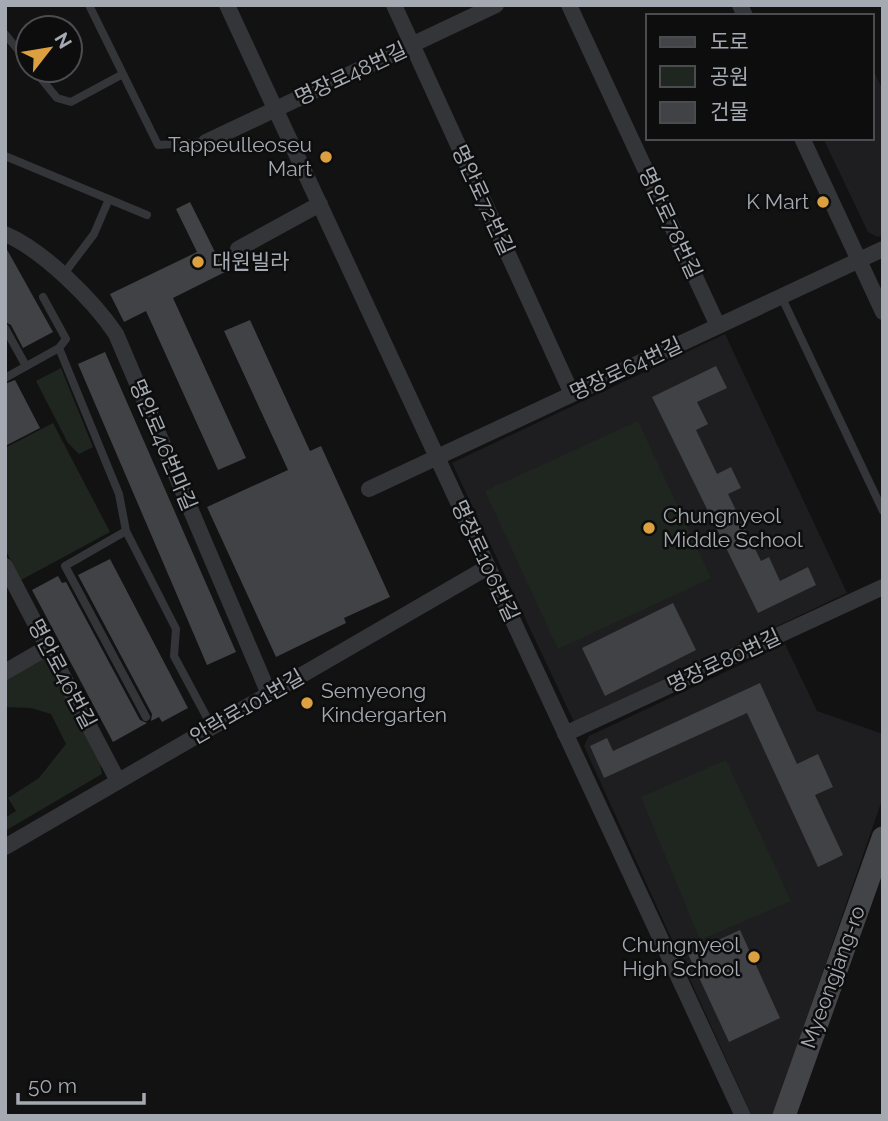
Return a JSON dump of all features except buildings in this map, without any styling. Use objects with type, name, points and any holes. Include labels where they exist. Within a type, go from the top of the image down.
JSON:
[{"type":"main road","name":"Myeongjang-ro","points":[[784,1116],[883,838]]},
{"type":"street","name":"명장로106번길","points":[[228,5],[743,1116]]},
{"type":"street","name":"명안로72번길","points":[[394,5],[572,394]]},
{"type":"street","name":"명장로48번길","points":[[206,142],[496,5]]},
{"type":"street","name":"명안로78번길","points":[[569,5],[718,326]]},
{"type":"street","points":[[803,140],[883,312]]},
{"type":"street","points":[[238,249],[320,204]]},
{"type":"street","name":"명안로46번마길","points":[[5,234],[63,275],[102,312],[116,334],[269,694]]},
{"type":"street","name":"명장로64번길","points":[[369,489],[883,249]]},
{"type":"street","name":"명안로46번길","points":[[5,566],[118,782]]},
{"type":"street","name":"안락로101번길","points":[[5,847],[488,566]]},
{"type":"street","name":"명장로80번길","points":[[565,734],[883,587]]},
{"type":"street","points":[[5,672],[48,648]]},
{"type":"lane","points":[[89,5],[158,145],[206,142]]},
{"type":"lane","points":[[46,84],[57,98],[71,102],[123,74]]},
{"type":"lane","points":[[5,156],[147,215]]},
{"type":"lane","points":[[63,275],[94,234],[109,199]]},
{"type":"lane","points":[[781,296],[883,511]]},
{"type":"lane","points":[[5,378],[59,348],[66,339],[43,298]]},
{"type":"lane","points":[[5,328],[26,366]]},
{"type":"lane","points":[[59,348],[119,494],[126,531],[176,629],[174,656],[212,727]]},
{"type":"lane","points":[[126,531],[65,566],[146,717]]},
{"type":"shaded area","points":[[874,72],[883,90],[883,234],[878,237],[868,232],[824,140],[874,140]]},
{"type":"shaded area","name":"Chungnyeol Middle School","points":[[725,334],[847,593],[574,722],[452,463]]},
{"type":"shaded area","name":"Chungnyeol High School","points":[[785,644],[817,711],[883,734],[883,797],[773,1116],[752,1116],[584,746],[589,736]]},
{"type":"green space","points":[[61,368],[93,447],[79,454],[68,443],[36,381]]},
{"type":"green space","points":[[638,421],[711,578],[558,649],[485,491]]},
{"type":"green space","points":[[53,423],[110,532],[21,580],[5,549],[5,448]]},
{"type":"green space","points":[[46,651],[98,754],[102,774],[5,831],[5,818],[16,811],[8,798],[39,778],[66,744],[51,714],[31,708],[5,707],[5,674]]},
{"type":"green space","points":[[726,760],[791,901],[700,940],[641,797]]},
{"type":"place","name":"Tappeulleoseu Mart","points":[[326,157]]},
{"type":"place","name":"K Mart","points":[[823,202]]},
{"type":"place","name":"대원빌라","points":[[198,262]]},
{"type":"place","name":"Chungnyeol Middle School","points":[[649,528]]},
{"type":"place","name":"Semyeong Kindergarten","points":[[307,703]]},
{"type":"place","name":"Chungnyeol High School","points":[[754,957]]}]
